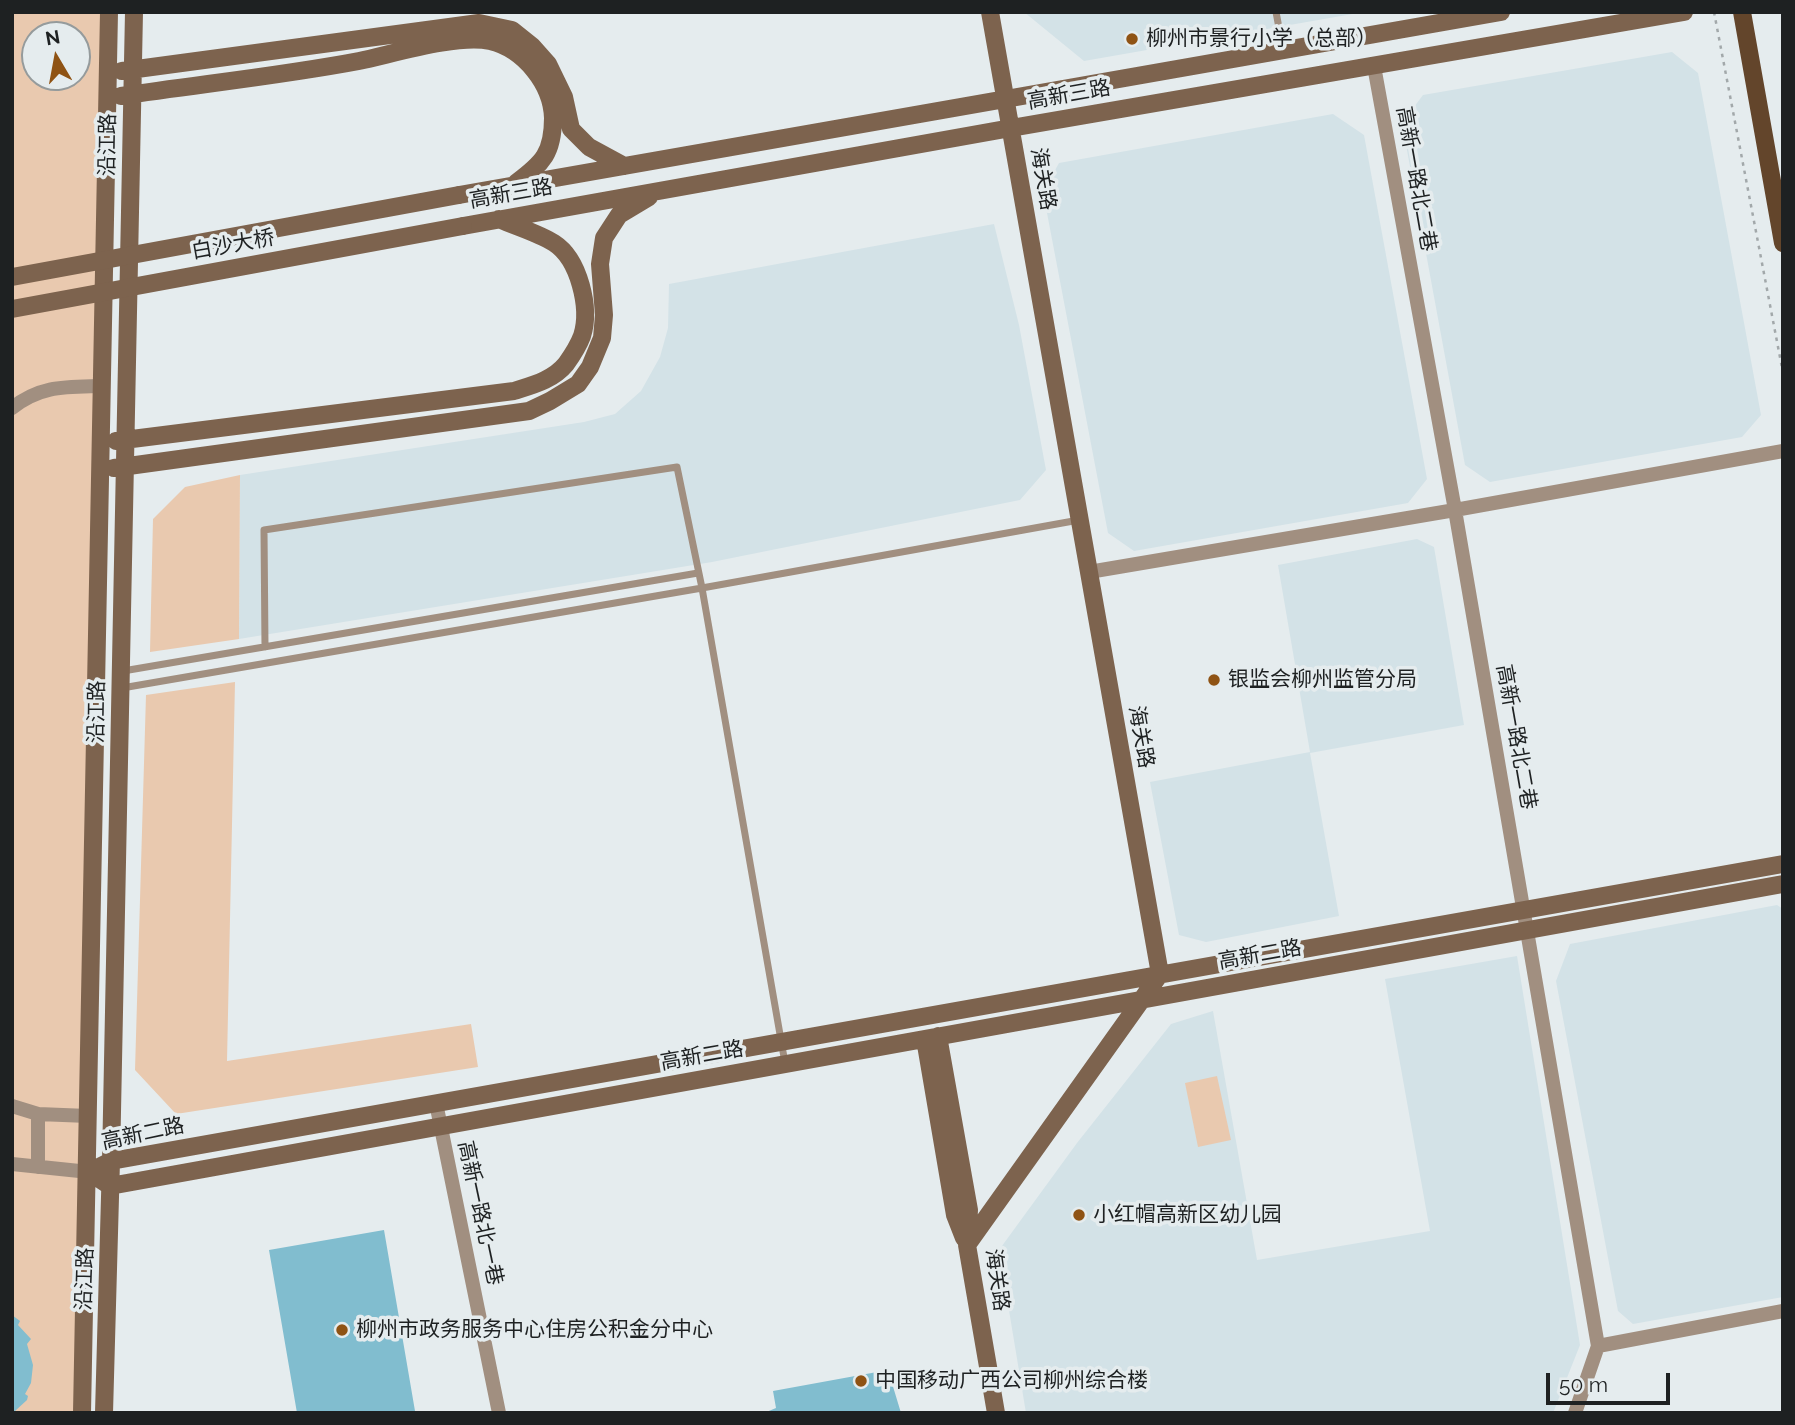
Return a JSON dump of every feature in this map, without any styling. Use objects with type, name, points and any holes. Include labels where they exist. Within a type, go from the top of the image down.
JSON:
[{"type":"main road","name":"沿江路","points":[[82,1413],[89,1172],[109,12]]},
{"type":"main road","name":"沿江路","points":[[104,1413],[134,12]]},
{"type":"main road","name":"海关路","points":[[990,12],[1160,974],[967,1245],[996,1413]]},
{"type":"main road","name":"高新三路","points":[[459,195],[1501,12]]},
{"type":"main road","name":"高新三路","points":[[463,226],[1684,12]]},
{"type":"main road","points":[[1742,12],[1783,243]]},
{"type":"main road","points":[[108,73],[479,23],[512,30],[532,46],[548,64],[564,97],[571,129],[589,148],[624,166]]},
{"type":"main road","points":[[107,98],[357,61],[458,41],[489,41],[516,52],[532,68],[550,96],[553,139],[546,155],[530,173],[513,185]]},
{"type":"main road","points":[[100,470],[529,411],[550,401],[578,384],[590,367],[602,338],[604,315],[600,264],[604,238],[618,215],[659,191]]},
{"type":"main road","name":"白沙大桥","points":[[12,277],[459,195]]},
{"type":"main road","points":[[101,442],[500,393],[541,383],[565,365],[582,336],[584,314],[581,285],[573,263],[555,243],[499,219]]},
{"type":"main road","name":"白沙大桥","points":[[12,309],[463,226]]},
{"type":"main road","name":"高新二路","points":[[1783,864],[111,1161],[89,1172],[110,1186],[1783,884]]},
{"type":"main road","points":[[932,1038],[970,1210],[967,1245]]},
{"type":"street","name":"高新一路北二巷","points":[[1374,66],[1455,510],[1598,1346],[1575,1413]]},
{"type":"street","points":[[12,408],[29,394],[65,387],[101,386]]},
{"type":"street","points":[[1089,572],[1783,451]]},
{"type":"street","name":"高新一路北一巷","points":[[436,1103],[499,1413]]},
{"type":"street","points":[[12,1106],[38,1114],[89,1116]]},
{"type":"street","points":[[37,1167],[38,1114]]},
{"type":"street","points":[[12,1164],[89,1172]]},
{"type":"street","points":[[1598,1346],[1783,1311]]},
{"type":"lane","points":[[1276,12],[1283,50]]},
{"type":"lane","points":[[265,647],[264,530],[677,467],[702,588],[785,1064]]},
{"type":"lane","points":[[120,680],[702,588],[1080,520]]},
{"type":"lane","points":[[120,680],[265,647],[698,573]]},
{"type":"path","points":[[1714,12],[1783,373]]},
{"type":"shaded area","points":[[12,12],[109,12],[82,1413],[12,1413]]},
{"type":"shaded area","name":"柳州市景行小学（总部）","points":[[1024,12],[1364,12],[1084,61]]},
{"type":"shaded area","points":[[1672,52],[1698,73],[1761,415],[1742,437],[1490,482],[1465,465],[1402,123],[1423,95]]},
{"type":"shaded area","points":[[1333,114],[1364,135],[1427,479],[1408,503],[1134,551],[1108,533],[1043,192],[1059,163]]},
{"type":"shaded area","points":[[994,224],[1019,325],[1046,470],[1020,500],[712,562],[239,639],[240,475],[584,422],[615,414],[641,391],[660,357],[668,328],[669,284]]},
{"type":"shaded area","points":[[240,475],[239,639],[150,652],[153,519],[185,487]]},
{"type":"shaded area","points":[[1417,539],[1434,547],[1464,725],[1310,753],[1339,916],[1206,942],[1179,935],[1150,782],[1310,752],[1278,565]]},
{"type":"shaded area","points":[[235,682],[227,1061],[471,1024],[478,1067],[176,1114],[135,1070],[146,695]]},
{"type":"shaded area","points":[[1777,905],[1783,909],[1783,1297],[1633,1324],[1618,1311],[1556,981],[1570,944]]},
{"type":"shaded area","points":[[1517,956],[1580,1345],[1553,1413],[1026,1413],[999,1250],[1077,1143],[1171,1024],[1213,1011],[1257,1260],[1430,1231],[1385,979]]},
{"type":"shaded area","points":[[1217,1076],[1231,1140],[1198,1147],[1185,1083]]},
{"type":"building","name":"柳州市政务服务中心住房公积金分中心","points":[[384,1230],[415,1411],[297,1413],[269,1250]]},
{"type":"building","points":[[12,1315],[20,1321],[18,1325],[31,1339],[27,1344],[33,1365],[31,1383],[25,1394],[28,1396],[27,1400],[15,1411],[17,1413],[12,1413]]},
{"type":"building","name":"中国移动广西公司柳州综合楼","points":[[888,1370],[901,1413],[764,1413],[776,1408],[773,1391]]},
{"type":"place","name":"柳州市景行小学（总部）","points":[[1132,39]]},
{"type":"place","name":"银监会柳州监管分局","points":[[1214,680]]},
{"type":"place","name":"小红帽高新区幼儿园","points":[[1079,1215]]},
{"type":"place","name":"柳州市政务服务中心住房公积金分中心","points":[[342,1330]]},
{"type":"place","name":"中国移动广西公司柳州综合楼","points":[[861,1381]]}]
